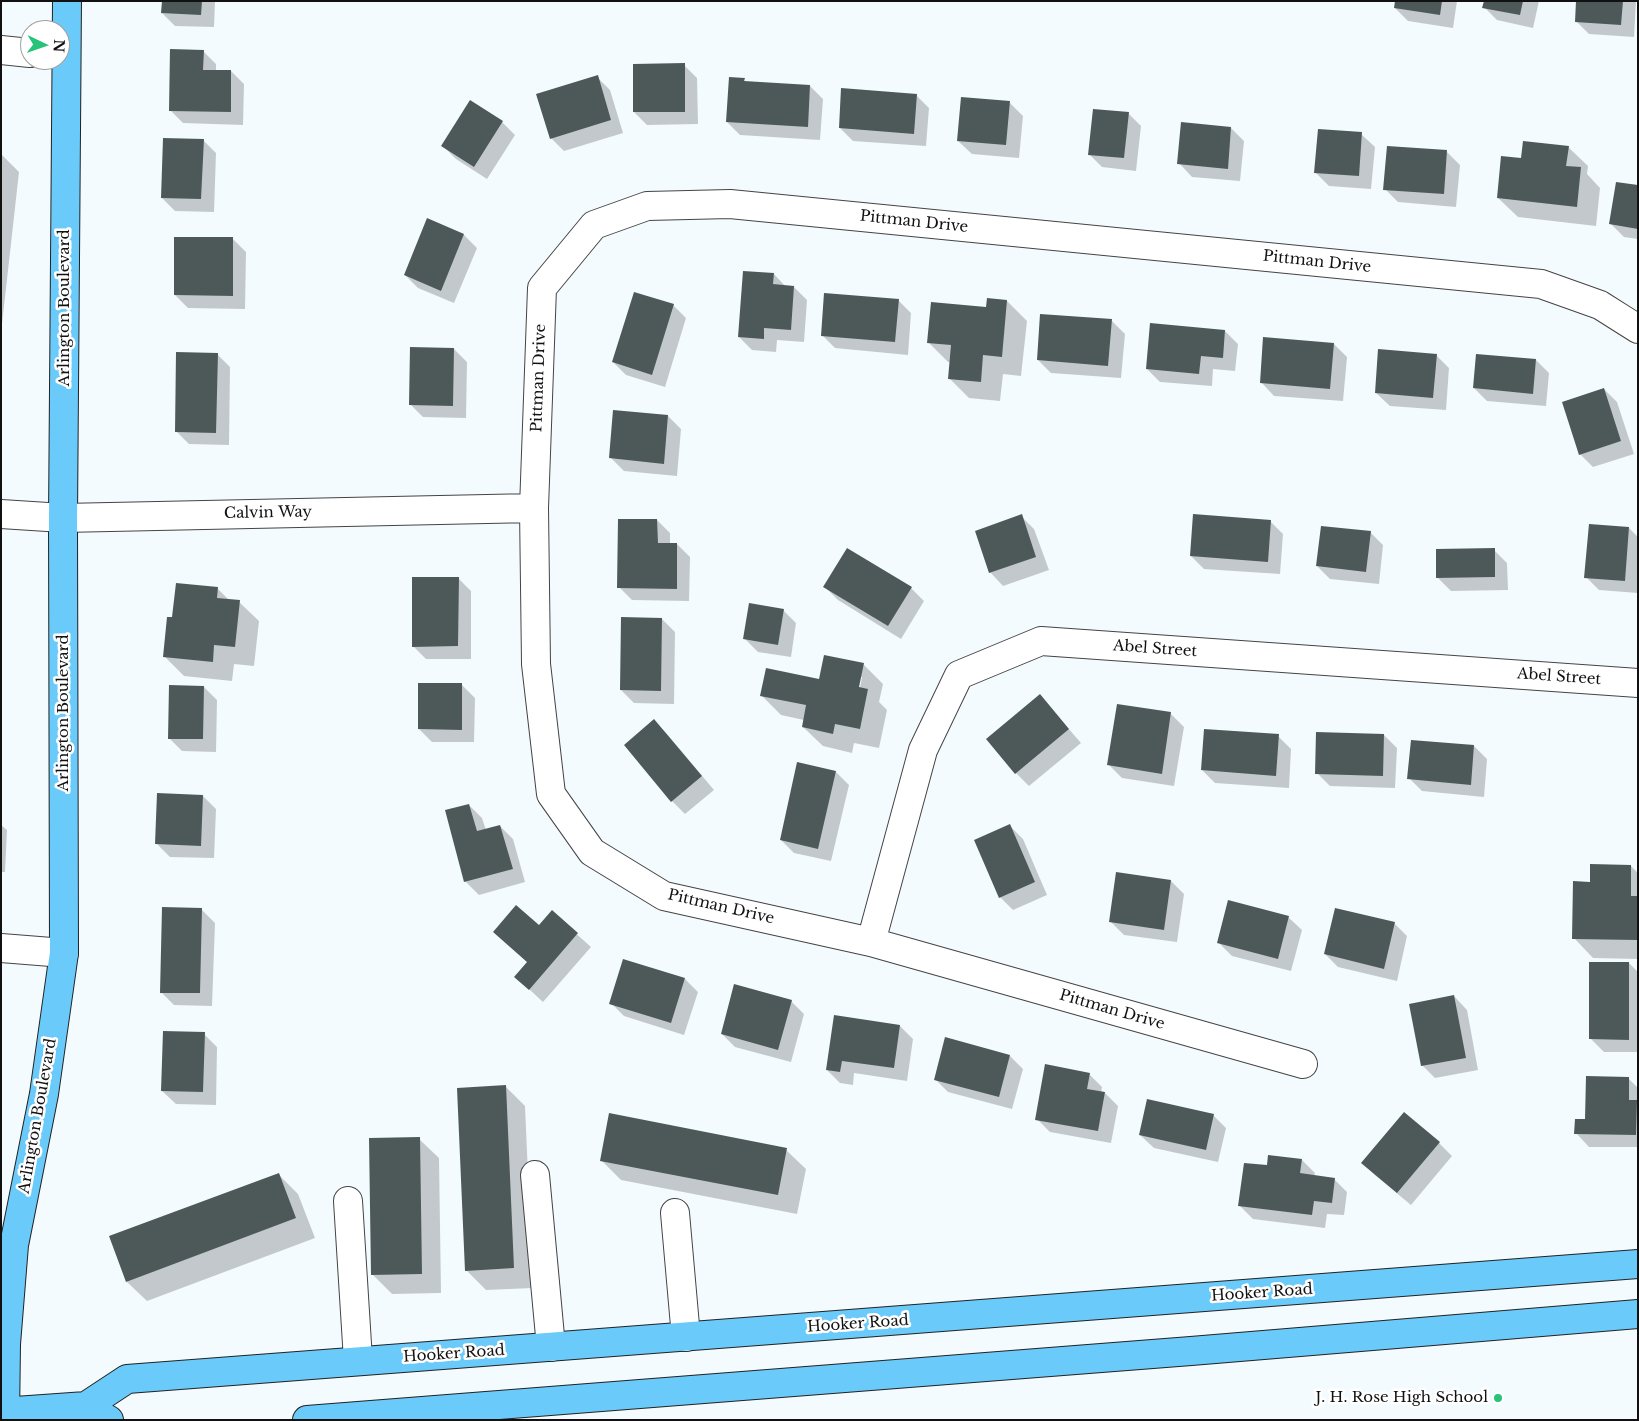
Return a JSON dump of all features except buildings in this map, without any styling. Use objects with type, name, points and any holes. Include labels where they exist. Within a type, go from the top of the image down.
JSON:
[{"type":"main road","name":"Arlington Boulevard","points":[[66,20],[67,1]]},
{"type":"main road","name":"Arlington Boulevard","points":[[4,1415],[6,1344],[14,1245],[44,1094],[64,953],[64,70]]},
{"type":"main road","name":"Hooker Road","points":[[4,1415],[98,1413],[128,1378],[358,1360],[551,1348],[1638,1264]]},
{"type":"main road","points":[[308,1420],[1638,1314]]},
{"type":"street","points":[[1,50],[20,52]]},
{"type":"street","name":"Pittman Drive","points":[[1303,1064],[871,942],[664,896],[592,852],[551,794],[536,664],[534,508],[542,288],[594,225],[647,206],[730,204],[1541,284],[1600,304],[1638,329]]},
{"type":"street","name":"Calvin Way","points":[[1,514],[63,518],[534,508]]},
{"type":"street","name":"Abel Street","points":[[871,942],[923,750],[959,675],[1041,642],[1638,683]]},
{"type":"street","points":[[1,948],[64,953]]},
{"type":"street","points":[[535,1175],[551,1348]]},
{"type":"street","points":[[348,1200],[358,1360]]},
{"type":"street","points":[[675,1213],[686,1337]]},
{"type":"place","name":"J. H. Rose High School","points":[[1498,1398]]}]
